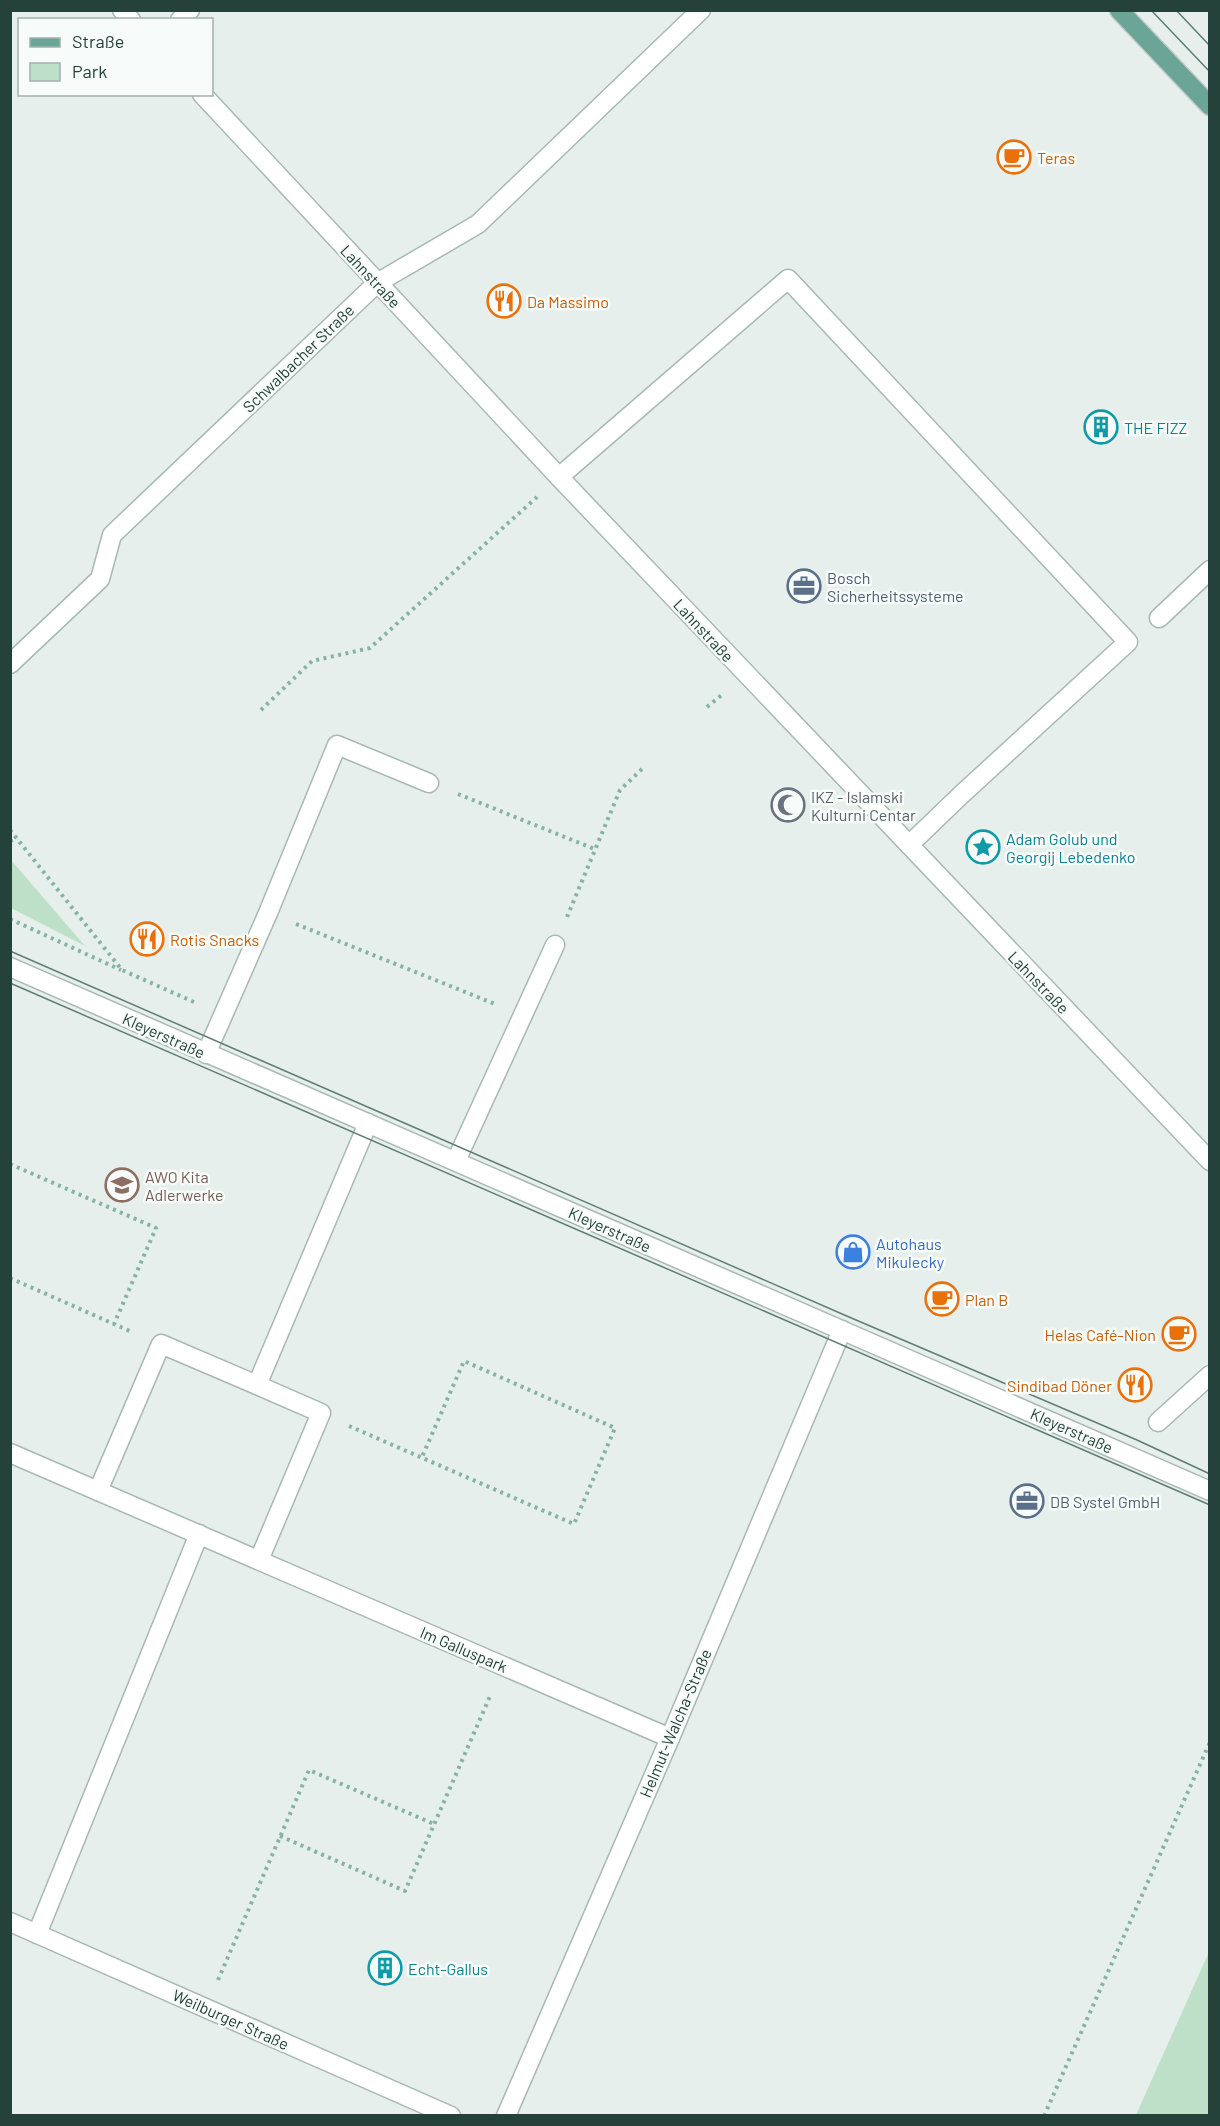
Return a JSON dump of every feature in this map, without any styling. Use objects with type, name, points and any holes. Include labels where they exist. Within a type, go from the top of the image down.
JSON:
[{"type":"main road","points":[[1119,10],[1209,106]]},
{"type":"street","name":"Schwalbacher Straße","points":[[10,664],[100,579],[112,535],[377,283],[478,224],[701,10]]},
{"type":"street","name":"Lahnstraße","points":[[204,96],[559,477],[1209,1161]]},
{"type":"street","points":[[559,477],[788,279],[1128,642],[970,786],[909,845]]},
{"type":"street","points":[[1159,618],[1209,570]]},
{"type":"street","points":[[206,1054],[268,913],[337,745],[429,783]]},
{"type":"street","points":[[456,1161],[555,945]]},
{"type":"street","name":"Kleyerstraße","points":[[10,967],[1209,1491]]},
{"type":"street","points":[[257,1385],[368,1123]]},
{"type":"street","name":"Helmut-Walcha-Straße","points":[[506,2115],[670,1738],[842,1330]]},
{"type":"street","points":[[98,1491],[160,1344],[257,1385],[321,1413],[259,1560]]},
{"type":"street","points":[[1158,1422],[1209,1375]]},
{"type":"street","name":"Im Galluspark","points":[[10,1452],[670,1738]]},
{"type":"street","points":[[37,1934],[199,1534]]},
{"type":"street","name":"Weilburger Straße","points":[[10,1922],[451,2115]]},
{"type":"path","points":[[261,710],[312,661],[370,648],[559,477]]},
{"type":"path","points":[[555,945],[597,850],[620,790],[642,769]]},
{"type":"path","points":[[429,783],[597,850]]},
{"type":"path","points":[[10,830],[122,970]]},
{"type":"path","points":[[10,841],[17,838]]},
{"type":"path","points":[[268,913],[524,1016]]},
{"type":"path","points":[[10,920],[224,1015]]},
{"type":"path","points":[[10,1164],[156,1228],[114,1324],[10,1278]]},
{"type":"path","points":[[321,1413],[574,1524],[615,1428],[464,1361],[422,1457]]},
{"type":"path","points":[[280,1836],[405,1891],[503,1666]]},
{"type":"path","points":[[1044,2115],[1209,1742]]},
{"type":"path","points":[[206,2008],[309,1770],[434,1824]]},
{"type":"green space","points":[[11,860],[85,946],[11,908]]},
{"type":"green space","points":[[1209,1952],[1209,2115],[1136,2115]]},
{"type":"tram line","points":[[1151,10],[1210,72]]},
{"type":"tram line","points":[[1176,10],[1210,46]]},
{"type":"tram line","points":[[10,951],[1137,1440],[1210,1474]]},
{"type":"tram line","points":[[10,983],[1210,1505]]},
{"type":"place","name":"Teras","points":[[1014,157]]},
{"type":"place","name":"Da Massimo","points":[[504,301]]},
{"type":"place","name":"THE FIZZ","points":[[1101,427]]},
{"type":"place","name":"Bosch Sicherheitssysteme","points":[[804,586]]},
{"type":"place","name":"IKZ - Islamski Kulturni Centar","points":[[788,805]]},
{"type":"place","name":"Adam Golub und Georgij Lebedenko","points":[[983,847]]},
{"type":"place","name":"Rotis Snacks","points":[[147,939]]},
{"type":"place","name":"AWO Kita Adlerwerke","points":[[122,1185]]},
{"type":"place","name":"Autohaus Mikulecky","points":[[853,1252]]},
{"type":"place","name":"Plan B","points":[[942,1299]]},
{"type":"place","name":"Helas Café-Nion","points":[[1179,1334]]},
{"type":"place","name":"Sindibad Döner","points":[[1135,1385]]},
{"type":"place","name":"DB Systel GmbH","points":[[1027,1501]]},
{"type":"place","name":"Echt-Gallus","points":[[385,1968]]}]
